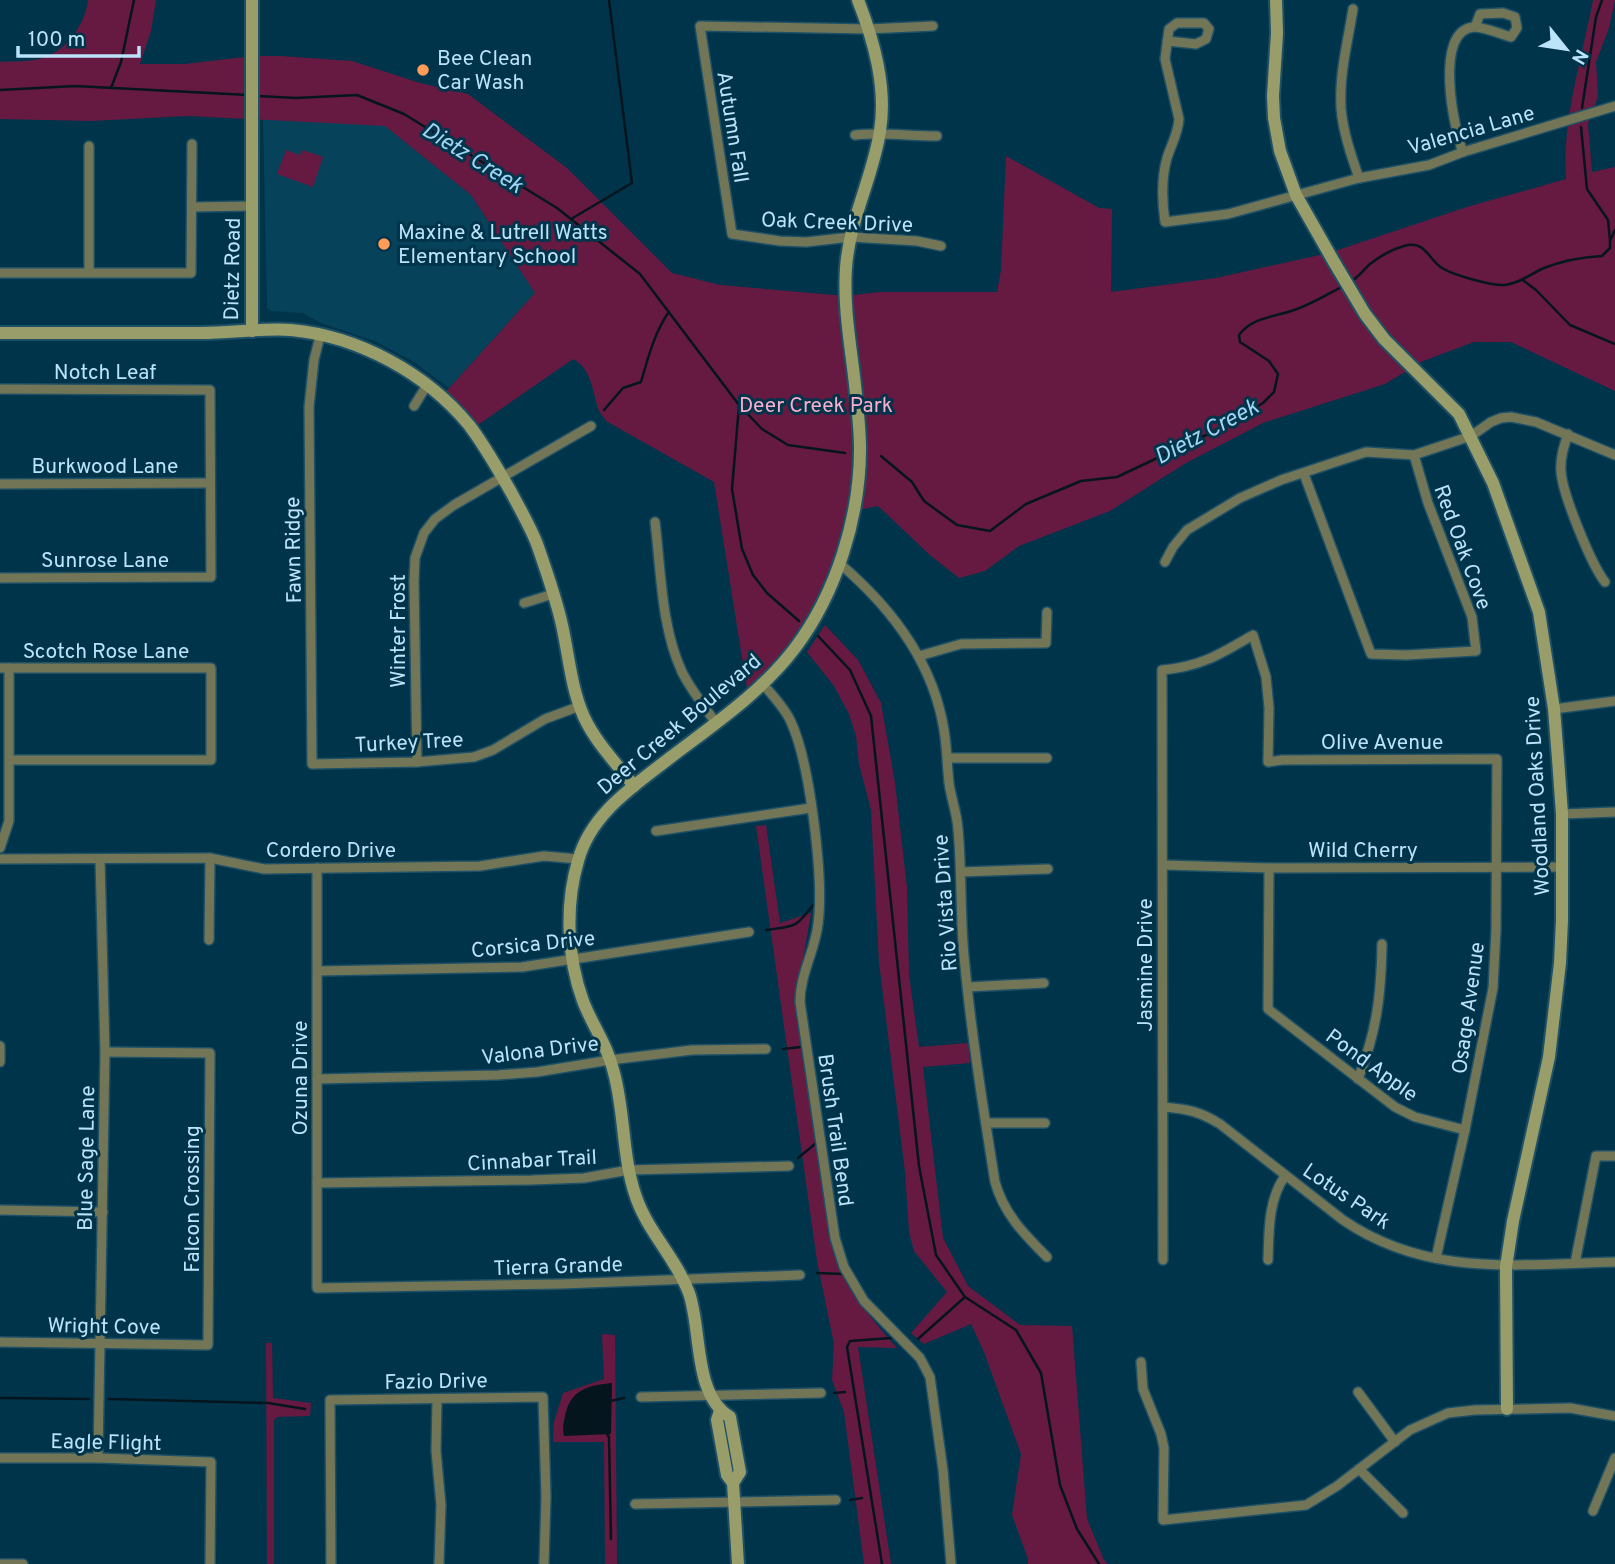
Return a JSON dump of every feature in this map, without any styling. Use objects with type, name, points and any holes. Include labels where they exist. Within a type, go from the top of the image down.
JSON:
[{"type":"street","name":"Dietz Road","points":[[0,333],[252,331],[252,0]]},
{"type":"street","name":"Deer Creek Boulevard","points":[[738,1564],[733,1483],[727,1475],[717,1420],[720,1411],[701,1367],[696,1322],[684,1279],[636,1198],[629,1170],[615,1075],[611,1060],[584,1003],[572,959],[569,921],[578,859],[600,817],[634,786],[716,723],[762,683],[794,649],[821,605],[839,563],[855,501],[860,452],[845,296],[846,263],[880,132],[882,90],[864,14],[858,0]]},
{"type":"street","points":[[864,14],[869,0]]},
{"type":"street","name":"Woodland Oaks Drive","points":[[1276,0],[1274,118],[1280,151],[1296,195],[1334,262],[1384,339],[1459,414],[1471,436],[1493,483],[1536,601],[1554,709],[1562,814],[1560,963],[1554,1022],[1506,1267],[1507,1409]]},
{"type":"street","points":[[1353,9],[1342,68],[1341,107],[1345,134],[1359,178]]},
{"type":"street","name":"Autumn Fall","points":[[732,233],[700,26],[868,29]]},
{"type":"street","points":[[868,29],[933,26]]},
{"type":"street","points":[[1463,152],[1456,134],[1449,90],[1452,52],[1463,31],[1475,27]]},
{"type":"street","name":"Valencia Lane","points":[[1167,41],[1165,60],[1179,119],[1164,174],[1162,196],[1165,222],[1228,214],[1359,178],[1429,165],[1463,152],[1615,106]]},
{"type":"street","points":[[855,135],[880,132],[905,136],[937,136]]},
{"type":"street","points":[[0,272],[191,273],[192,144]]},
{"type":"street","points":[[89,146],[89,272]]},
{"type":"street","points":[[192,207],[253,206]]},
{"type":"street","name":"Oak Creek Drive","points":[[732,233],[806,242],[851,237],[917,241],[941,246]]},
{"type":"street","points":[[252,331],[292,330],[370,352],[395,364],[427,385],[470,426],[502,477],[536,542],[553,594],[580,706],[593,734],[634,786]]},
{"type":"street","name":"Fawn Ridge","points":[[312,764],[309,407],[320,336]]},
{"type":"street","points":[[414,405],[427,385]]},
{"type":"street","name":"Notch Leaf","points":[[0,389],[210,390],[210,483]]},
{"type":"street","points":[[1165,562],[1179,539],[1201,521],[1240,498],[1280,480],[1366,452],[1414,455],[1471,436],[1491,422],[1511,417],[1536,422],[1615,455]]},
{"type":"street","name":"Winter Frost","points":[[417,762],[414,581],[418,547],[430,526],[444,512],[592,426]]},
{"type":"street","points":[[1568,434],[1561,458],[1562,479],[1592,561],[1605,582]]},
{"type":"street","name":"Red Oak Cove","points":[[1304,474],[1371,654],[1476,651],[1472,617],[1428,503],[1414,455]]},
{"type":"street","name":"Burkwood Lane","points":[[0,484],[210,483]]},
{"type":"street","name":"Sunrose Lane","points":[[0,578],[211,577],[210,483]]},
{"type":"street","points":[[655,522],[665,606],[676,656],[690,686],[716,723]]},
{"type":"street","name":"Rio Vista Drive","points":[[839,563],[862,581],[884,605],[919,656],[932,684],[939,709],[948,758],[950,790],[958,825],[964,956],[995,1182],[1000,1200],[1011,1219],[1047,1258]]},
{"type":"street","points":[[524,603],[553,594]]},
{"type":"street","points":[[919,656],[961,643],[1046,643],[1047,612]]},
{"type":"street","name":"Jasmine Drive","points":[[1163,1260],[1163,670],[1193,666],[1210,660],[1252,635],[1266,677],[1269,708],[1268,762]]},
{"type":"street","points":[[0,848],[9,821],[10,761],[5,668]]},
{"type":"street","name":"Scotch Rose Lane","points":[[5,668],[211,668],[211,760],[10,761]]},
{"type":"street","name":"Brush Trail Bend","points":[[762,683],[790,719],[799,741],[811,808],[817,859],[819,918],[802,982],[800,1002],[832,1226],[844,1267],[864,1301],[920,1358],[930,1377],[943,1470],[951,1564]]},
{"type":"street","points":[[1554,709],[1615,701]]},
{"type":"street","name":"Turkey Tree","points":[[312,764],[417,762],[474,757],[493,750],[545,719],[580,706]]},
{"type":"street","points":[[948,758],[1047,758]]},
{"type":"street","name":"Olive Avenue","points":[[1268,762],[1497,759]]},
{"type":"street","name":"Osage Avenue","points":[[1436,1258],[1493,988],[1496,939],[1497,759]]},
{"type":"street","points":[[656,831],[811,808]]},
{"type":"street","points":[[1562,814],[1615,812]]},
{"type":"street","name":"Cordero Drive","points":[[0,859],[210,858],[264,869],[480,866],[544,856],[578,859]]},
{"type":"street","points":[[209,940],[210,858]]},
{"type":"street","name":"Blue Sage Lane","points":[[98,1458],[105,1052],[100,859]]},
{"type":"street","name":"Wild Cherry","points":[[1163,865],[1269,868],[1563,867]]},
{"type":"street","name":"Ozuna Drive","points":[[317,868],[317,1288]]},
{"type":"street","name":"Pond Apple","points":[[1269,868],[1268,1009],[1395,1107],[1415,1117],[1465,1130]]},
{"type":"street","points":[[961,872],[1048,869]]},
{"type":"street","name":"Corsica Drive","points":[[318,971],[522,967],[749,932]]},
{"type":"street","points":[[1358,1079],[1378,1014],[1382,944]]},
{"type":"street","points":[[968,987],[1045,983]]},
{"type":"street","points":[[0,1046],[0,1062]]},
{"type":"street","name":"Valona Drive","points":[[317,1079],[498,1075],[692,1050],[766,1049]]},
{"type":"street","name":"Falcon Crossing","points":[[105,1052],[210,1053],[208,1345]]},
{"type":"street","name":"Lotus Park","points":[[1163,1107],[1204,1114],[1359,1231],[1395,1248],[1436,1258],[1506,1267],[1615,1262]]},
{"type":"street","points":[[985,1123],[1045,1123]]},
{"type":"street","points":[[1575,1263],[1597,1156],[1615,1156]]},
{"type":"street","name":"Cinnabar Trail","points":[[317,1183],[532,1181],[584,1178],[629,1170],[789,1166]]},
{"type":"street","points":[[1268,1260],[1272,1207],[1278,1186],[1285,1176]]},
{"type":"street","points":[[0,1210],[103,1212]]},
{"type":"street","name":"Tierra Grande","points":[[317,1288],[561,1284],[800,1275]]},
{"type":"street","name":"Wright Cove","points":[[0,1342],[208,1345]]},
{"type":"street","points":[[1141,1362],[1143,1389],[1164,1448],[1163,1520],[1306,1505],[1321,1497],[1420,1424],[1448,1413],[1570,1408],[1615,1416]]},
{"type":"street","points":[[1358,1392],[1395,1442]]},
{"type":"street","points":[[641,1396],[821,1393]]},
{"type":"street","name":"Fazio Drive","points":[[331,1564],[330,1400],[543,1397],[546,1497],[544,1564]]},
{"type":"street","points":[[437,1399],[436,1451],[441,1505],[439,1564]]},
{"type":"street","name":"Eagle Flight","points":[[0,1458],[211,1462],[210,1564]]},
{"type":"street","points":[[1593,1511],[1615,1458]]},
{"type":"street","points":[[1359,1469],[1403,1513]]},
{"type":"street","points":[[635,1504],[836,1500]]},
{"type":"street","points":[[0,1564],[23,1564]]},
{"type":"shaded area","name":"Maxine & Lutrell Watts Elementary School","points":[[263,119],[384,125],[471,195],[535,293],[449,388],[414,362],[377,342],[321,323],[303,313],[271,311],[267,308]]},
{"type":"shaded area","points":[[612,1383],[611,1434],[564,1436],[563,1427],[569,1404],[577,1393],[596,1385]]},
{"type":"green space","name":"Deer Creek Park","points":[[88,0],[156,0],[151,31],[140,64],[185,64],[253,56],[352,61],[420,83],[468,94],[567,168],[672,273],[720,285],[845,296],[880,292],[997,292],[1001,270],[1006,156],[1099,208],[1112,209],[1111,292],[1216,278],[1329,253],[1467,207],[1566,179],[1570,112],[1593,0],[1615,0],[1609,28],[1596,62],[1598,97],[1588,124],[1592,172],[1615,167],[1615,391],[1511,342],[1474,342],[1423,361],[1385,384],[1263,423],[1186,463],[1110,511],[1019,546],[985,571],[959,578],[931,556],[878,506],[853,511],[814,618],[748,695],[714,482],[606,421],[598,407],[587,373],[573,359],[472,429],[441,397],[535,293],[471,195],[385,126],[188,116],[91,121],[0,119],[0,62],[34,60],[54,53],[71,39],[77,30]]},
{"type":"green space","points":[[286,150],[300,155],[303,150],[323,157],[313,187],[277,174]]},
{"type":"green space","points":[[825,625],[858,660],[881,703],[895,783],[907,888],[909,975],[919,1047],[968,1043],[970,1063],[923,1067],[943,1238],[968,1286],[1020,1325],[1072,1326],[1087,1519],[1108,1564],[1028,1564],[1012,1515],[1021,1454],[971,1324],[924,1344],[911,1333],[947,1292],[914,1251],[909,1232],[905,1172],[879,962],[871,810],[849,714],[834,686],[807,652]]},
{"type":"green space","points":[[766,825],[780,923],[811,913],[796,1000],[835,1256],[862,1305],[897,1348],[858,1347],[891,1564],[864,1564],[844,1412],[832,1380],[834,1344],[817,1261],[756,826]]},
{"type":"green space","points":[[602,1334],[615,1335],[617,1564],[605,1564],[604,1442],[553,1442],[554,1422],[563,1393],[604,1379]]},
{"type":"green space","points":[[266,1343],[272,1343],[273,1398],[311,1403],[310,1416],[277,1417],[274,1420],[274,1564],[267,1564]]},
{"type":"waterway","points":[[111,88],[121,62],[134,0]]},
{"type":"waterway","points":[[571,219],[632,183],[609,0]]},
{"type":"waterway","points":[[1582,108],[1596,17],[1602,0]]},
{"type":"waterway","name":"Dietz Creek","points":[[0,90],[75,86],[248,95]]},
{"type":"waterway","name":"Dietz Creek","points":[[258,96],[296,98],[357,95],[404,114],[557,208],[640,274],[739,405],[762,429],[788,445],[845,453]]},
{"type":"waterway","points":[[1581,127],[1587,189],[1608,220],[1610,240]]},
{"type":"waterway","name":"Dietz Creek","points":[[1350,282],[1382,256],[1411,245],[1422,248],[1442,268],[1455,274],[1491,284],[1511,284],[1558,263],[1602,256],[1610,248],[1615,230]]},
{"type":"waterway","points":[[1524,281],[1570,325],[1615,344]]},
{"type":"waterway","name":"Dietz Creek","points":[[881,456],[912,482],[924,501],[957,525],[990,531],[1026,504],[1081,481],[1117,477],[1219,429],[1263,403],[1274,392],[1278,374],[1269,361],[1240,342],[1239,335],[1250,324],[1301,308],[1345,285]]},
{"type":"waterway","points":[[604,410],[623,388],[641,382],[655,338],[668,313]]},
{"type":"waterway","points":[[739,406],[732,489],[742,549],[753,575],[767,593],[799,621]]},
{"type":"waterway","points":[[818,636],[850,670],[871,716],[919,1166],[936,1255],[965,1297],[1016,1330],[1041,1373],[1060,1485],[1077,1529],[1099,1564]]},
{"type":"waterway","points":[[766,930],[794,925],[813,905]]},
{"type":"waterway","points":[[783,1049],[801,1047]]},
{"type":"waterway","points":[[798,1158],[815,1144]]},
{"type":"waterway","points":[[817,1273],[842,1274]]},
{"type":"waterway","points":[[918,1339],[965,1297]]},
{"type":"waterway","points":[[882,1564],[847,1347],[850,1341],[891,1338]]},
{"type":"waterway","points":[[834,1393],[845,1392]]},
{"type":"waterway","points":[[0,1398],[89,1399]]},
{"type":"waterway","points":[[610,1401],[624,1398]]},
{"type":"waterway","points":[[109,1399],[268,1403],[305,1409]]},
{"type":"waterway","points":[[605,1431],[609,1437],[611,1539]]},
{"type":"waterway","points":[[850,1500],[862,1498]]},
{"type":"place","name":"Bee Clean Car Wash","points":[[423,70]]},
{"type":"place","name":"Maxine & Lutrell Watts Elementary School","points":[[384,244]]}]
